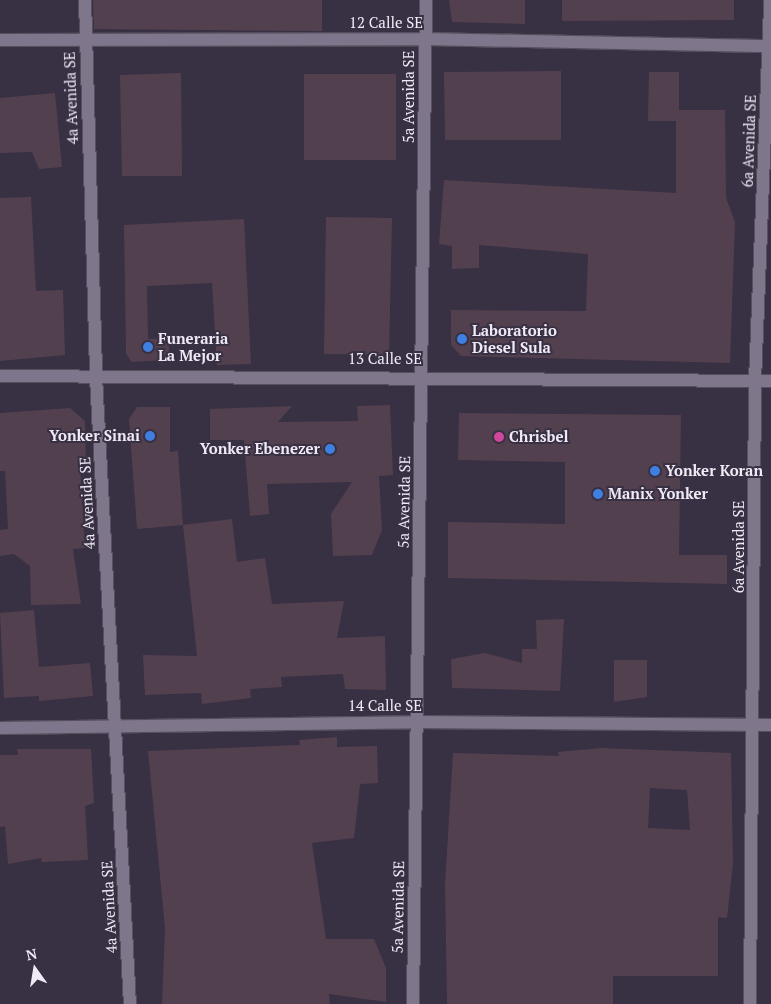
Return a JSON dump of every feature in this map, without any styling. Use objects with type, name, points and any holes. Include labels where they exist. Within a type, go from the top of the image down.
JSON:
[{"type":"street","name":"4a Avenida SE","points":[[85,0],[96,377],[130,1004]]},
{"type":"street","name":"5a Avenida SE","points":[[413,1004],[423,375],[426,0]]},
{"type":"street","name":"6a Avenida SE","points":[[750,1004],[756,725],[755,381],[770,46],[770,0]]},
{"type":"street","name":"12 Calle SE","points":[[0,40],[85,38],[426,39],[770,46]]},
{"type":"street","name":"13 Calle SE","points":[[0,376],[423,375],[771,381]]},
{"type":"street","name":"14 Calle SE","points":[[0,728],[416,722],[771,725]]},
{"type":"building","points":[[93,0],[322,0],[322,31],[94,29]]},
{"type":"building","points":[[449,0],[525,0],[525,24],[452,22]]},
{"type":"building","points":[[562,0],[734,0],[734,20],[562,21]]},
{"type":"building","points":[[561,71],[561,140],[445,140],[444,72]]},
{"type":"building","points":[[649,72],[679,72],[679,110],[725,110],[726,198],[735,222],[730,363],[461,356],[451,345],[451,310],[586,311],[588,254],[479,245],[479,268],[452,269],[452,246],[439,244],[444,180],[676,193],[676,121],[648,121]]},
{"type":"building","points":[[181,73],[182,176],[122,176],[120,75]]},
{"type":"building","points":[[304,74],[396,74],[396,160],[304,160]]},
{"type":"building","points":[[55,93],[62,167],[39,169],[32,152],[0,153],[0,98]]},
{"type":"building","points":[[31,197],[36,291],[63,290],[65,355],[0,361],[0,198]]},
{"type":"building","points":[[326,217],[392,218],[389,355],[324,354]]},
{"type":"building","points":[[244,219],[251,364],[217,365],[212,283],[147,286],[148,339],[169,339],[169,360],[132,362],[126,354],[124,225]]},
{"type":"building","points":[[390,405],[393,475],[379,476],[382,530],[372,555],[333,556],[331,514],[352,482],[267,484],[269,514],[250,516],[244,440],[210,440],[210,409],[292,406],[278,422],[358,421],[357,406]]},
{"type":"building","points":[[137,407],[170,407],[170,452],[178,451],[183,525],[137,529],[129,419]]},
{"type":"building","points":[[70,408],[85,421],[86,468],[80,466],[85,548],[73,549],[81,604],[31,605],[30,566],[14,554],[0,556],[0,530],[8,529],[5,471],[0,471],[0,413]]},
{"type":"building","points":[[459,413],[681,415],[679,555],[727,555],[727,584],[448,578],[448,522],[565,524],[565,462],[458,460]]},
{"type":"building","points":[[232,519],[237,562],[265,558],[272,604],[344,601],[337,638],[385,636],[386,690],[345,689],[343,674],[281,677],[282,687],[250,689],[251,698],[202,704],[201,693],[145,695],[143,655],[197,656],[183,525]]},
{"type":"building","points":[[34,610],[39,667],[90,663],[93,696],[39,701],[39,696],[4,698],[0,613]]},
{"type":"building","points":[[564,619],[560,691],[452,688],[451,659],[485,653],[522,663],[522,649],[537,649],[536,620]]},
{"type":"building","points":[[614,660],[647,660],[647,697],[614,702]]},
{"type":"building","points":[[337,737],[337,747],[377,746],[378,783],[360,784],[354,838],[312,843],[326,939],[374,939],[386,968],[386,1002],[329,994],[330,1004],[162,1004],[165,928],[148,751],[300,745],[299,740]]},
{"type":"building","points":[[601,748],[731,753],[733,864],[727,918],[718,917],[718,976],[613,976],[613,1004],[447,1004],[445,884],[453,753],[559,756],[558,752]],"holes":[[[650,788],[687,790],[690,830],[648,828]]]},
{"type":"building","points":[[17,749],[91,749],[94,803],[85,806],[88,860],[42,862],[41,858],[8,864],[5,826],[0,827],[0,755],[18,755]]},
{"type":"place","name":"Laboratorio Diesel Sula","points":[[462,339]]},
{"type":"place","name":"Funeraria La Mejor","points":[[148,347]]},
{"type":"place","name":"Yonker Sinai","points":[[150,436]]},
{"type":"place","name":"Chrisbel","points":[[499,437]]},
{"type":"place","name":"Yonker Ebenezer","points":[[330,449]]},
{"type":"place","name":"Yonker Koran","points":[[655,471]]},
{"type":"place","name":"Manix Yonker","points":[[598,494]]}]
